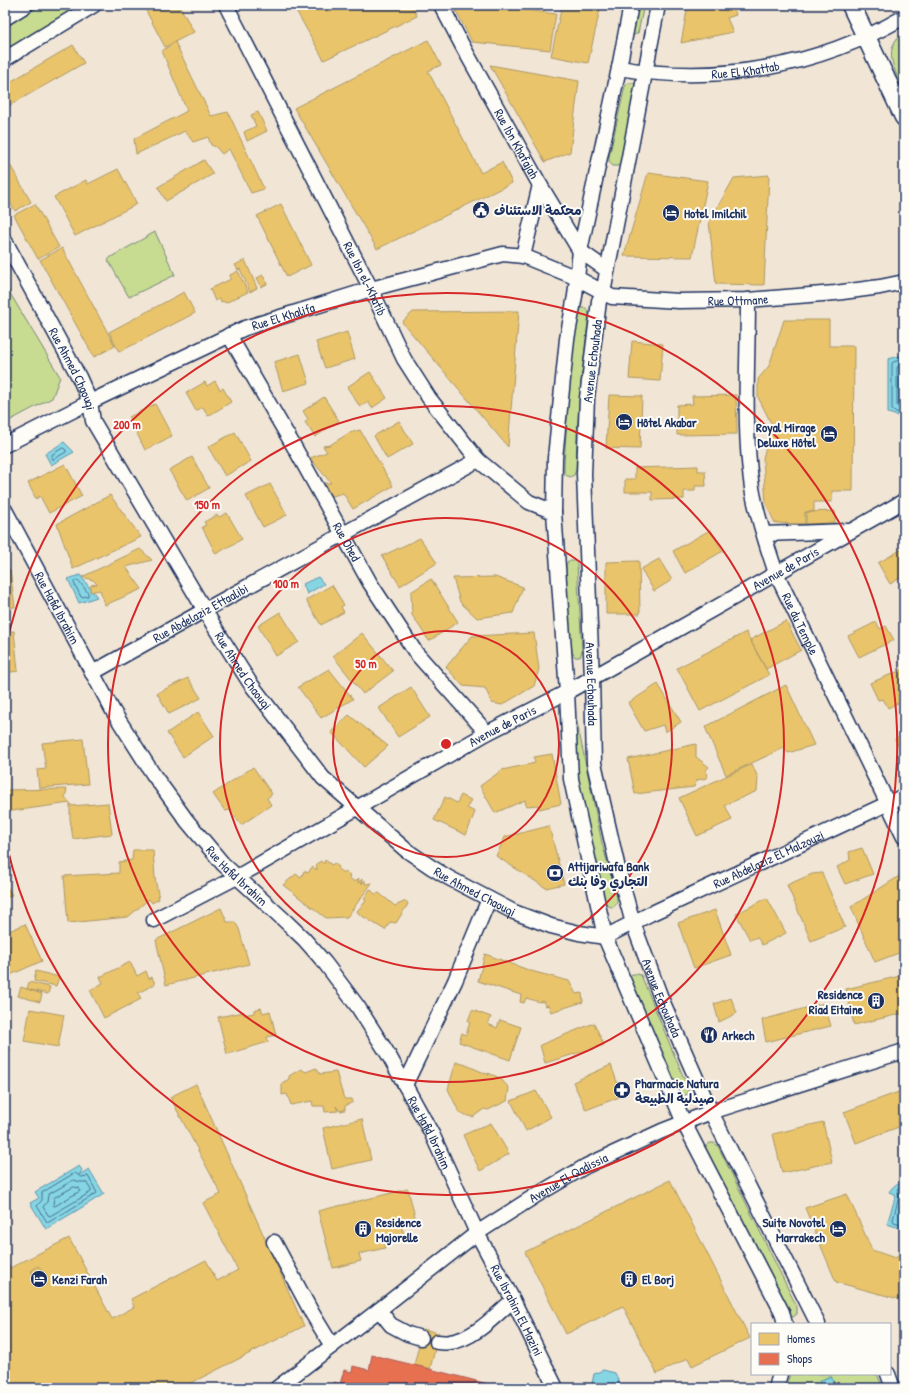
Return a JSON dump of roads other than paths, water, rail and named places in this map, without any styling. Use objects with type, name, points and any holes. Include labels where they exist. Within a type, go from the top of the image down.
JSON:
[{"type":"main road","points":[[851,5],[904,117]]},
{"type":"street","points":[[5,18],[26,5]]},
{"type":"street","points":[[5,59],[94,5]]},
{"type":"street","name":"Rue Ibn el-Khatib","points":[[226,5],[372,289],[404,359],[429,398],[478,460],[529,502],[554,512]]},
{"type":"street","name":"Rue Ibn Khafajah","points":[[441,5],[540,185],[580,251],[607,270]]},
{"type":"street","name":"Avenue Echouhada","points":[[631,5],[580,251],[567,339],[555,458],[554,512],[567,692],[571,779],[605,937],[684,1123],[782,1312],[785,1323]]},
{"type":"street","name":"Avenue Echouhada","points":[[658,5],[607,270],[599,301],[587,398],[584,474],[594,763],[619,873],[633,923],[661,998],[711,1112],[817,1323]]},
{"type":"street","name":"Rue El Khattab","points":[[619,68],[645,73],[707,74],[756,70],[805,59],[866,36],[904,17]]},
{"type":"street","points":[[523,256],[540,185]]},
{"type":"street","name":"Rue Ahmed Chaouqi","points":[[5,241],[79,378],[90,402],[93,421],[250,683],[323,778],[406,850],[449,878],[514,912],[551,926],[579,933],[605,937]]},
{"type":"street","name":"Rue El Khalifa","points":[[5,445],[90,402],[245,328],[372,289],[503,254],[523,256],[577,278]]},
{"type":"street","name":"Rue Ottmane","points":[[577,278],[602,293],[612,297],[679,301],[748,300],[835,293],[904,282]]},
{"type":"street","name":"Rue du Temple","points":[[748,300],[749,463],[753,490],[764,534],[776,573],[904,837]]},
{"type":"street","name":"Rue Ohed","points":[[229,335],[296,450],[370,583],[416,653],[487,733]]},
{"type":"street","name":"Rue Abdelaziz Ettaalibi","points":[[92,673],[478,460]]},
{"type":"street","name":"Avenue de Paris","points":[[154,920],[237,877],[487,733],[567,692],[904,501]]},
{"type":"street","name":"Rue Hafid Ibrahim","points":[[5,510],[113,711],[153,774],[223,864],[293,928],[326,963],[358,1007],[388,1054],[432,1134],[476,1233]]},
{"type":"street","name":"Avenue de Paris","points":[[764,534],[850,531]]},
{"type":"street","name":"Rue Abdelaziz El Malzouzi","points":[[633,923],[904,796]]},
{"type":"street","points":[[405,1085],[455,981],[489,899]]},
{"type":"street","points":[[605,937],[633,923]]},
{"type":"street","name":"Avenue El Qadissia","points":[[277,1388],[476,1233],[586,1166],[662,1131],[711,1112],[904,1051]]},
{"type":"street","name":"Rue Ibrahim El Mazini","points":[[476,1233],[513,1300],[556,1388]]},
{"type":"street","points":[[274,1242],[312,1313],[332,1346]]},
{"type":"street","points":[[437,1342],[450,1342],[465,1337],[479,1329],[513,1300]]},
{"type":"street","points":[[378,1310],[391,1325],[408,1334],[421,1338]]},
{"type":"street","points":[[776,1388],[780,1375]]},
{"type":"water","points":[[904,355],[904,418],[888,413],[888,359]]},
{"type":"water","points":[[64,442],[74,452],[51,465],[45,454]]},
{"type":"water","points":[[80,575],[97,597],[79,603],[68,579]]},
{"type":"water","points":[[318,577],[324,584],[307,594],[303,584]]},
{"type":"water","points":[[79,1166],[82,1170],[79,1175],[89,1169],[104,1194],[46,1229],[30,1203],[39,1198],[35,1192]]},
{"type":"water","points":[[904,1181],[903,1229],[887,1224],[896,1195],[889,1192],[895,1185]]},
{"type":"water","points":[[603,1370],[615,1373],[622,1388],[591,1388],[594,1374]]},
{"type":"water","points":[[831,1376],[836,1388],[823,1388],[819,1381]]},
{"type":"place","name":"محكمة الاستئناف","points":[[481,210]]},
{"type":"place","name":"Hotel Imilchil","points":[[671,213]]},
{"type":"place","name":"Hôtel Akabar","points":[[624,422]]},
{"type":"place","name":"Royal Mirage Deluxe Hôtel","points":[[829,434]]},
{"type":"place","name":"Attijariwafa Bank التجاري وفا بنك","points":[[555,873]]},
{"type":"place","name":"Residence Riad Eitaine","points":[[876,1001]]},
{"type":"place","name":"Arkech","points":[[709,1035]]},
{"type":"place","name":"Pharmacie Natura صيدلية الطبيعة","points":[[622,1090]]},
{"type":"place","name":"Residence Majorelle","points":[[363,1229]]},
{"type":"place","name":"Suite Novotel Marrakech","points":[[838,1229]]},
{"type":"place","name":"Kenzi Farah","points":[[39,1279]]},
{"type":"place","name":"El Borj","points":[[629,1279]]}]
